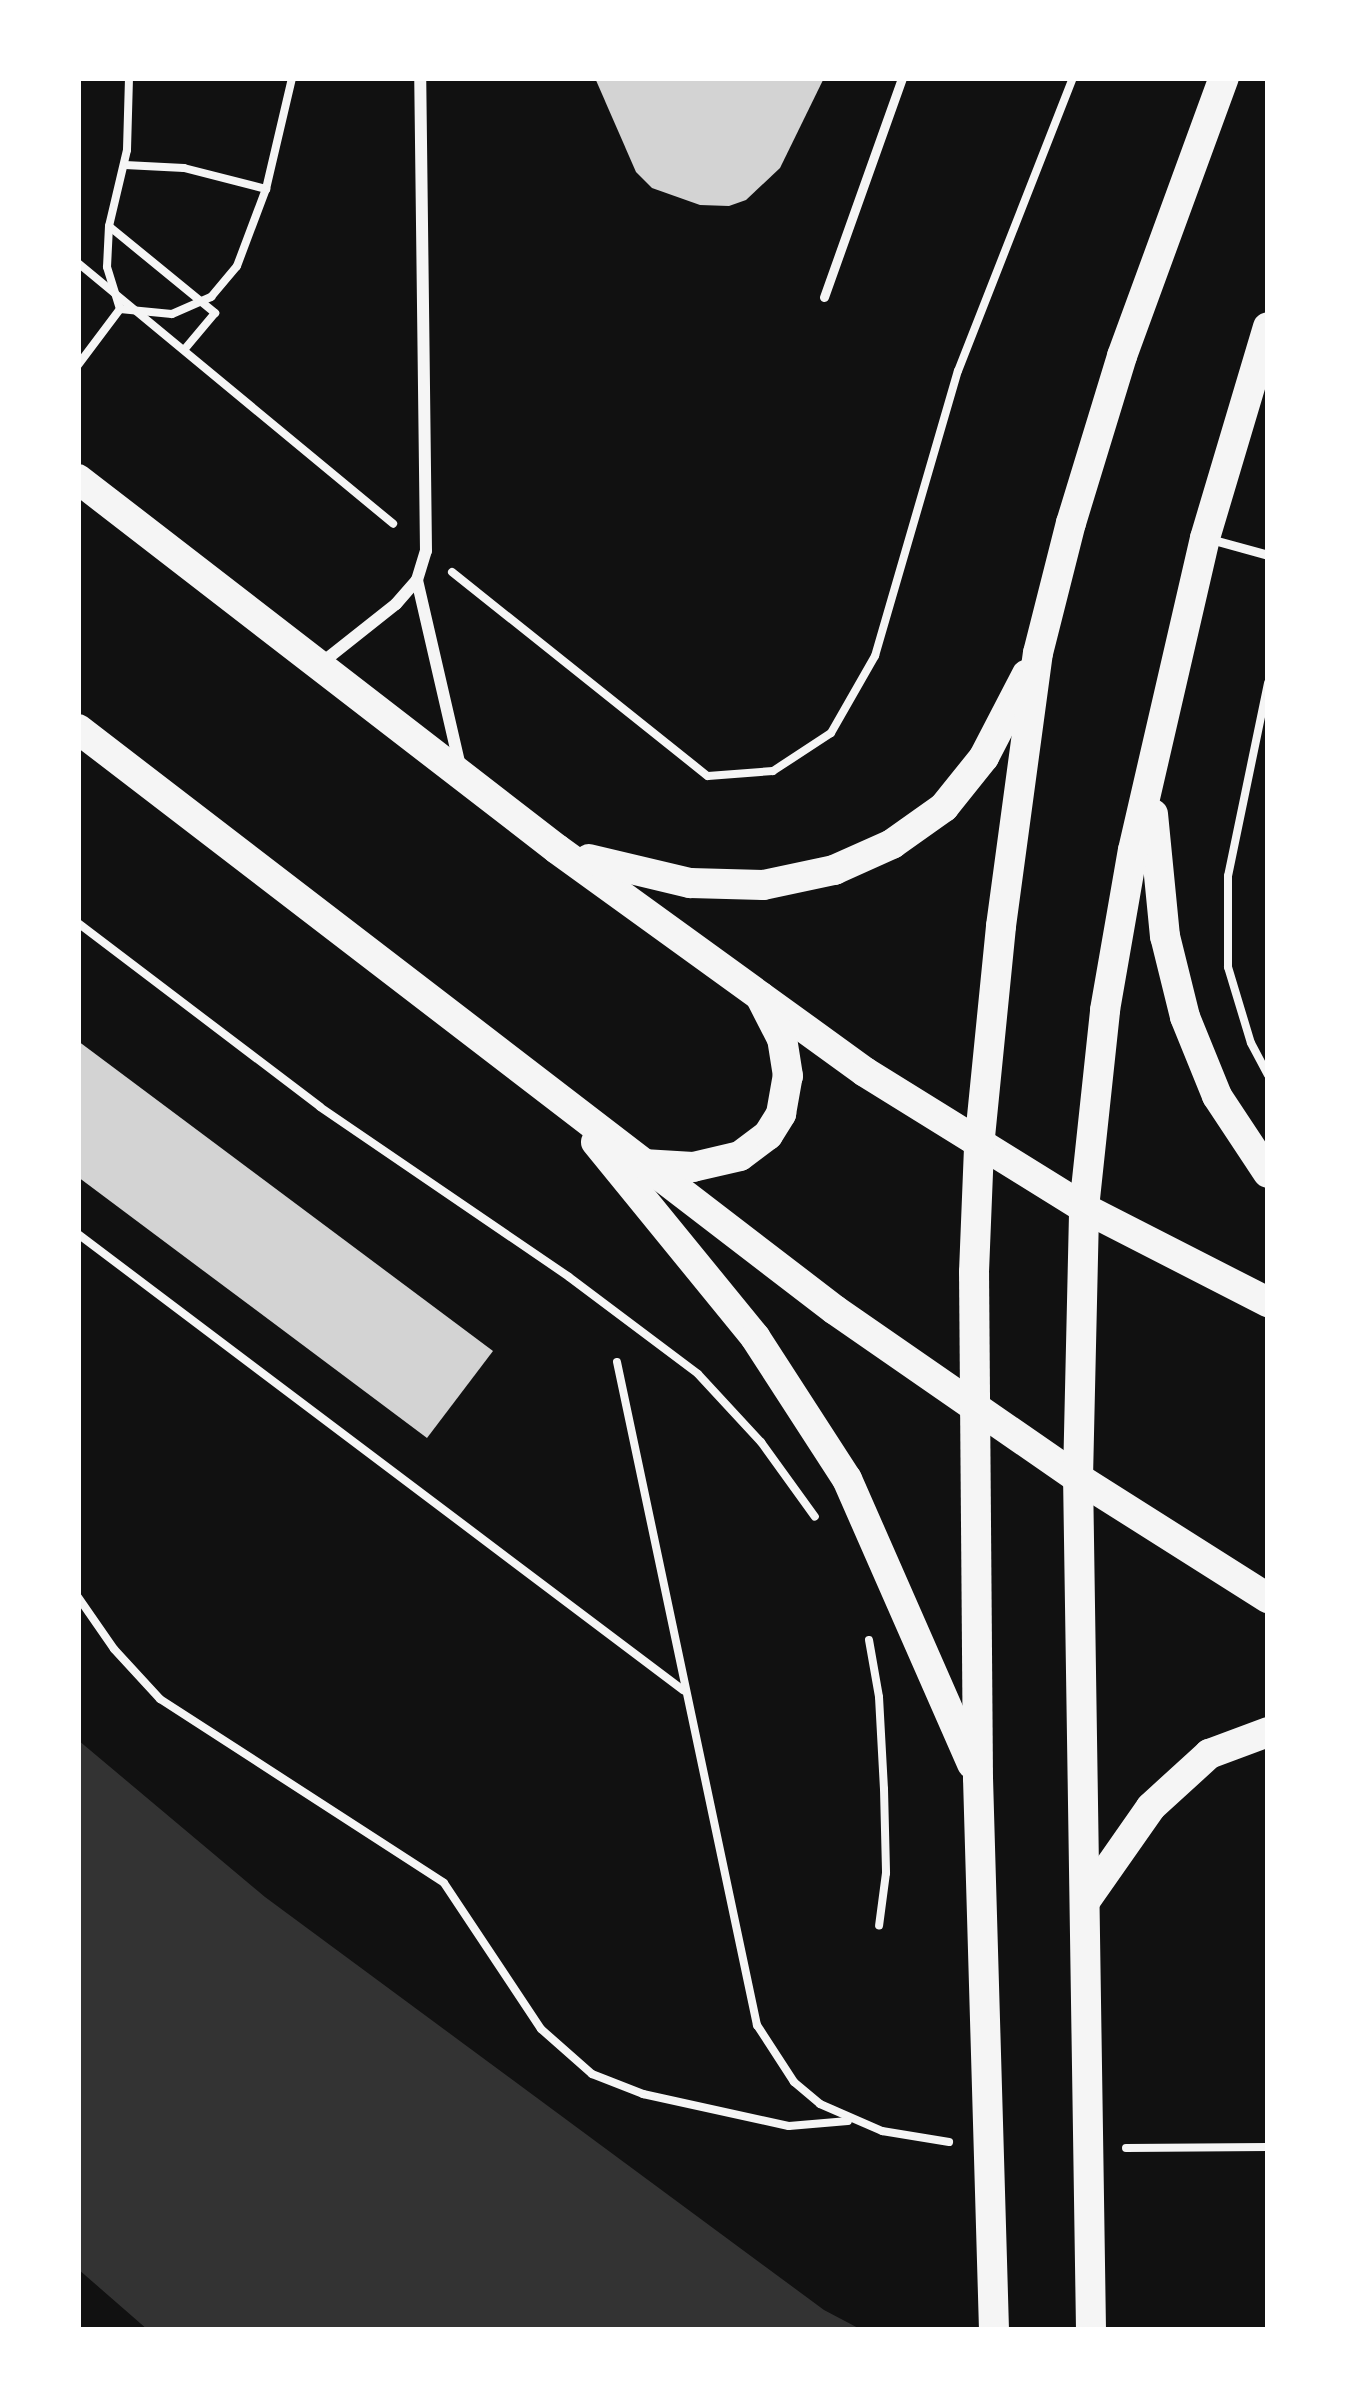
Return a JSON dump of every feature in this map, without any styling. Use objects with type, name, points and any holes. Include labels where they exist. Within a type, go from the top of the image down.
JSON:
[{"type":"main road","points":[[994,2330],[978,1778],[974,1406],[979,1147],[1004,902],[1038,653],[1122,356],[1224,78]]},
{"type":"main road","points":[[1091,2330],[1078,1478],[1084,1208],[1105,1010],[1151,763],[1204,538],[1268,327]]},
{"type":"main road","points":[[78,479],[557,849],[865,1072],[1084,1208],[1268,1302]]},
{"type":"main road","points":[[557,849],[632,873],[690,883],[763,884],[834,870],[892,844],[944,807],[984,757],[1038,653]]},
{"type":"main road","points":[[78,729],[836,1310],[1078,1478],[1268,1598]]},
{"type":"main road","points":[[1151,763],[1154,858],[1185,1017],[1216,1096],[1268,1173]]},
{"type":"main road","points":[[643,1164],[692,1166],[740,1156],[768,1135],[781,1114],[788,1076],[782,1039],[756,989]]},
{"type":"main road","points":[[566,1105],[755,1337],[847,1479],[978,1778]]},
{"type":"main road","points":[[1087,1913],[1151,1808],[1209,1754],[1268,1732]]},
{"type":"street","points":[[319,665],[364,633],[417,580],[426,551],[420,78]]},
{"type":"street","points":[[417,580],[462,776]]},
{"type":"lane","points":[[824,297],[902,78]]},
{"type":"lane","points":[[1204,538],[1268,555]]},
{"type":"path","points":[[120,308],[107,267],[109,226],[125,165],[129,78]]},
{"type":"path","points":[[120,308],[172,314],[211,297],[237,266],[266,189],[292,78]]},
{"type":"path","points":[[78,263],[708,776],[773,771],[831,733],[875,656],[958,371],[1073,78]]},
{"type":"path","points":[[125,165],[184,167],[266,189]]},
{"type":"path","points":[[109,226],[215,313],[184,350]]},
{"type":"path","points":[[78,365],[120,308]]},
{"type":"path","points":[[1268,683],[1228,876],[1228,967],[1251,1042],[1268,1075]]},
{"type":"path","points":[[78,923],[320,1107],[569,1277],[698,1374],[761,1442],[818,1522]]},
{"type":"path","points":[[78,1234],[684,1691]]},
{"type":"path","points":[[617,1362],[757,2024],[794,2082],[850,2121]]},
{"type":"path","points":[[78,1597],[114,1648],[160,1699],[444,1883],[541,2029],[592,2074],[643,2094],[789,2126],[850,2121],[954,2142]]},
{"type":"path","points":[[868,1633],[879,1697],[884,1789],[886,1873],[879,1926]]},
{"type":"path","points":[[1114,2148],[1268,2147]]},
{"type":"shaded area","points":[[78,1740],[265,1897],[824,2310],[862,2330],[148,2330],[78,2269]]},
{"type":"building","points":[[595,78],[824,78],[780,168],[746,200],[729,206],[700,205],[652,188],[636,172]]},
{"type":"building","points":[[78,1041],[493,1351],[427,1438],[78,1177]]}]
